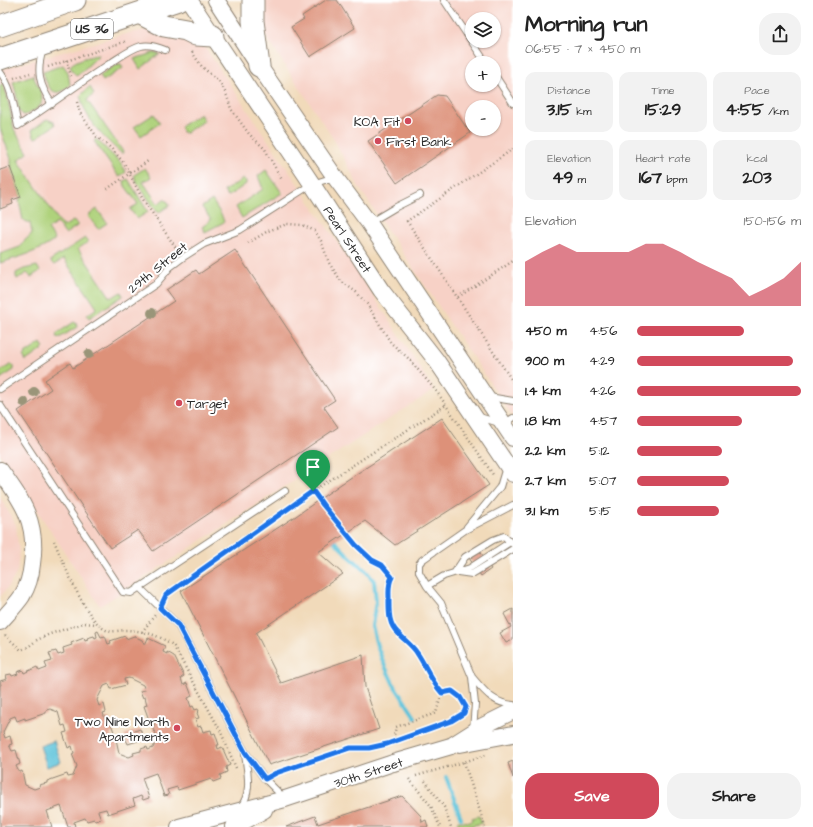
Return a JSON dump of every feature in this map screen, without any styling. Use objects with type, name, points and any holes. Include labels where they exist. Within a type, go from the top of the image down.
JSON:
[{"type":"highway","name":"US 36","points":[[0,26],[75,0]]},
{"type":"highway","name":"US 36","points":[[0,59],[178,0]]},
{"type":"highway","points":[[254,0],[252,21],[259,66]]},
{"type":"highway","points":[[139,13],[164,26],[186,30],[196,35],[213,36]]},
{"type":"main road","name":"Pearl Street","points":[[189,0],[381,290],[436,360],[510,469]]},
{"type":"main road","name":"Pearl Street","points":[[216,0],[337,180],[370,223],[484,396],[508,421],[513,438]]},
{"type":"main road","points":[[0,470],[26,511],[31,523],[34,545],[31,570],[27,585],[19,599],[0,622]]},
{"type":"main road","name":"30th Street","points":[[451,746],[473,732],[513,712]]},
{"type":"main road","name":"30th Street","points":[[179,827],[236,819],[285,799],[393,763],[451,746],[513,734]]},
{"type":"lane","points":[[444,0],[481,56]]},
{"type":"lane","points":[[45,45],[41,56],[39,71],[42,88],[52,104]]},
{"type":"lane","points":[[0,72],[12,96],[18,126],[52,104],[90,76],[133,49],[148,46],[159,47],[165,50]]},
{"type":"lane","points":[[501,85],[513,103]]},
{"type":"lane","points":[[312,184],[325,180],[337,180]]},
{"type":"lane","name":"29th Street","points":[[0,389],[156,284],[170,267],[182,258],[204,244],[240,230],[312,184]]},
{"type":"lane","points":[[370,223],[396,207],[420,195]]},
{"type":"lane","points":[[484,396],[513,401]]},
{"type":"lane","points":[[0,405],[123,592],[131,593],[285,491]]},
{"type":"lane","points":[[473,415],[508,421]]},
{"type":"lane","points":[[465,530],[500,487],[510,469]]},
{"type":"lane","points":[[473,732],[475,704],[472,677],[441,603],[427,586],[419,572],[419,564],[422,560],[465,530],[513,506]]},
{"type":"lane","points":[[427,586],[444,576],[470,568],[512,543],[504,536],[494,540],[465,557],[456,572]]},
{"type":"lane","points":[[456,572],[472,574],[513,549]]},
{"type":"lane","points":[[139,587],[178,625],[245,752],[265,779],[285,799]]},
{"type":"lane","points":[[472,677],[490,698],[505,704],[513,705]]},
{"type":"lane","points":[[236,819],[247,795],[245,752]]},
{"type":"path","points":[[5,80],[39,71],[66,60],[120,42],[132,40]]},
{"type":"path","points":[[191,49],[202,67],[220,82],[227,96],[231,109],[249,134],[266,149],[282,180]]},
{"type":"path","points":[[66,60],[72,80]]},
{"type":"path","points":[[77,102],[80,113],[97,137],[121,159],[142,198],[182,258]]},
{"type":"path","points":[[513,149],[407,221],[513,382]]},
{"type":"path","points":[[107,189],[148,161]]},
{"type":"path","points":[[248,243],[268,231],[287,224],[302,225],[315,231],[321,240],[329,263],[341,281],[356,292],[367,304],[392,343],[408,358],[437,392],[500,487]]},
{"type":"path","points":[[458,297],[513,261]]},
{"type":"path","points":[[142,632],[160,608],[166,595],[313,491],[446,405]]},
{"type":"path","points":[[313,491],[356,545],[372,560],[382,565],[392,577],[389,583],[390,622],[398,634],[418,653],[433,683],[442,693]]},
{"type":"path","points":[[54,541],[85,607],[97,624],[106,630],[128,630],[142,632],[160,637],[173,645],[220,730],[246,786]]},
{"type":"path","points":[[0,630],[21,650],[50,634],[84,623],[97,624]]},
{"type":"path","points":[[265,779],[276,773],[350,748],[369,748],[387,744],[451,721],[464,713],[466,707],[460,697],[452,691],[442,693]]},
{"type":"path","points":[[397,742],[394,735],[396,727],[436,713],[442,693]]},
{"type":"path","points":[[416,776],[489,754]]},
{"type":"path","points":[[464,762],[486,827]]},
{"type":"path","points":[[409,779],[432,806],[440,827]]},
{"type":"path","points":[[425,781],[444,808],[451,827]]},
{"type":"shaded area","points":[[261,0],[513,0],[513,417],[360,189],[336,143],[267,38],[260,23]]},
{"type":"shaded area","points":[[147,30],[164,30],[195,40],[206,49],[373,295],[434,390],[100,606],[0,454],[0,70],[129,33]]},
{"type":"shaded area","points":[[0,497],[16,525],[19,553],[17,572],[9,586],[0,597]]},
{"type":"green space","points":[[153,53],[160,54],[140,69],[134,59]]},
{"type":"green space","points":[[99,54],[77,76],[73,72],[70,66],[79,60]]},
{"type":"green space","points":[[118,64],[121,64],[123,68],[103,81],[100,75]]},
{"type":"green space","points":[[63,65],[68,72],[70,85],[65,90],[56,92],[49,87],[43,72]]},
{"type":"green space","points":[[33,75],[41,94],[42,102],[35,110],[23,115],[19,111],[13,82]]},
{"type":"green space","points":[[3,84],[14,129],[28,153],[18,160],[63,227],[73,221],[77,224],[77,226],[65,234],[57,223],[48,229],[55,240],[36,251],[0,263],[0,254],[20,247],[32,233],[30,223],[23,220],[19,201],[21,197],[11,166],[11,159],[0,128],[0,85]]},
{"type":"green space","points":[[89,87],[94,94],[87,100],[124,153],[121,153],[108,141],[91,121],[80,96]]},
{"type":"green space","points":[[154,114],[160,123],[141,136],[134,127]]},
{"type":"green space","points":[[200,114],[204,121],[185,133],[182,132],[181,126]]},
{"type":"green space","points":[[47,119],[54,122],[55,125],[36,138],[34,137],[32,130]]},
{"type":"green space","points":[[96,139],[121,163],[126,172],[119,177],[94,141]]},
{"type":"green space","points":[[145,168],[151,177],[143,182],[158,204],[164,199],[170,205],[158,213],[137,183],[134,175]]},
{"type":"green space","points":[[266,170],[282,193],[242,218],[236,207],[263,189],[258,176]]},
{"type":"green space","points":[[128,179],[148,212],[137,219],[130,209],[138,204],[125,186],[124,181]]},
{"type":"green space","points":[[243,179],[246,181],[246,184],[229,196],[226,195],[224,191]]},
{"type":"green space","points":[[212,200],[224,222],[205,232],[202,227],[211,220],[202,207]]},
{"type":"green space","points":[[97,209],[107,223],[98,229],[88,216]]},
{"type":"green space","points":[[85,238],[88,242],[78,249],[111,298],[121,292],[123,296],[89,318],[87,315],[97,308],[64,259],[54,265],[51,262],[51,260]]},
{"type":"green space","points":[[37,266],[40,271],[31,277],[27,273],[17,279],[16,273],[24,269]]},
{"type":"green space","points":[[74,322],[76,323],[77,327],[57,338],[56,334]]},
{"type":"green space","points":[[41,343],[44,348],[26,361],[23,356]]},
{"type":"green space","points":[[12,364],[14,366],[14,370],[0,379],[0,371]]},
{"type":"green space","points":[[479,816],[482,823],[466,827],[460,827],[457,821],[471,822],[473,820],[472,818]]},
{"type":"water","points":[[54,741],[61,762],[47,767],[40,746]]},
{"type":"building","points":[[326,0],[337,0],[355,28],[310,57],[291,27],[304,19],[302,16]]},
{"type":"building","points":[[437,95],[445,96],[465,126],[466,136],[397,183],[368,141]]},
{"type":"building","points":[[10,167],[21,197],[12,200],[13,204],[0,209],[0,170]]},
{"type":"building","name":"Target","points":[[235,250],[335,400],[324,407],[338,427],[153,551],[138,530],[110,548],[18,411],[51,389],[45,380],[70,363],[73,368],[174,301],[166,290],[196,270],[199,274]]},
{"type":"building","points":[[442,418],[489,485],[395,545],[365,521],[318,552],[343,574],[256,633],[281,683],[363,655],[365,687],[379,729],[269,765],[181,591]]},
{"type":"building","points":[[480,551],[491,569],[481,576],[469,558]]},
{"type":"building","points":[[513,609],[513,640],[506,643],[500,633],[511,627],[504,614]]},
{"type":"building","name":"Two Nine North Apartments","points":[[98,631],[101,637],[105,636],[108,644],[111,643],[110,641],[125,636],[126,639],[134,636],[142,640],[145,645],[148,638],[165,646],[163,652],[167,654],[167,652],[174,656],[184,676],[181,678],[183,685],[187,683],[192,696],[188,698],[191,707],[193,706],[195,710],[198,709],[199,711],[197,713],[199,718],[195,719],[198,727],[201,726],[203,732],[211,730],[212,734],[215,733],[219,745],[217,745],[218,749],[222,747],[230,765],[226,767],[227,772],[220,775],[221,779],[213,782],[211,779],[178,790],[177,787],[167,790],[169,795],[164,796],[156,773],[142,778],[149,798],[143,800],[141,796],[133,799],[135,805],[108,814],[106,809],[98,811],[101,819],[87,821],[85,818],[74,822],[75,827],[68,827],[61,806],[47,811],[52,827],[0,827],[0,681],[7,679],[6,675],[11,674],[12,676],[23,670],[24,673],[37,667],[39,671],[47,668],[45,663],[52,661],[49,653],[56,651],[58,655],[64,653],[63,648],[72,645],[71,643],[84,638],[85,641],[88,640],[87,638],[94,636],[95,638],[97,637],[96,632]],"holes":[[[129,678],[143,685],[145,690],[140,691],[143,698],[145,697],[147,705],[144,706],[149,720],[152,719],[155,726],[152,727],[158,738],[153,748],[148,750],[147,747],[141,749],[141,751],[133,753],[134,755],[129,757],[119,753],[116,739],[113,740],[110,734],[114,732],[109,718],[105,719],[103,713],[106,712],[104,704],[99,706],[97,700],[104,686],[109,684],[111,689],[126,685],[124,679]],[[50,709],[58,712],[62,726],[65,725],[67,732],[63,733],[68,748],[72,746],[74,753],[72,754],[77,766],[73,776],[68,777],[67,774],[47,781],[47,783],[39,785],[40,787],[34,789],[25,785],[22,771],[19,772],[16,766],[20,764],[16,750],[12,751],[9,745],[12,744],[10,736],[5,738],[3,732],[10,718],[15,716],[17,721],[25,718],[25,720],[46,713],[46,710]]]},
{"type":"building","points":[[140,729],[144,739],[128,744],[124,735]]},
{"type":"building","points":[[513,761],[513,778],[508,763]]},
{"type":"building","points":[[402,796],[421,816],[422,822],[426,820],[428,827],[286,827],[315,816],[318,824]]},
{"type":"waterway","points":[[331,538],[366,571],[374,581],[376,601],[372,626],[377,646],[394,685],[415,717]]},
{"type":"waterway","points":[[446,777],[461,818]]},
{"type":"place","name":"KOA Fit","points":[[408,121]]},
{"type":"place","name":"First Bank","points":[[378,141]]},
{"type":"place","name":"Target","points":[[179,403]]},
{"type":"place","name":"Two Nine North Apartments","points":[[177,728]]},
{"type":"route","points":[[313,491],[356,545],[372,560],[382,565],[387,573],[392,577],[389,583],[389,616],[393,628],[418,653],[433,683],[442,693],[452,691],[460,697],[466,707],[464,713],[451,721],[387,744],[369,748],[350,748],[276,773],[265,779],[245,752],[178,625],[160,608],[166,595],[313,491]]}]
